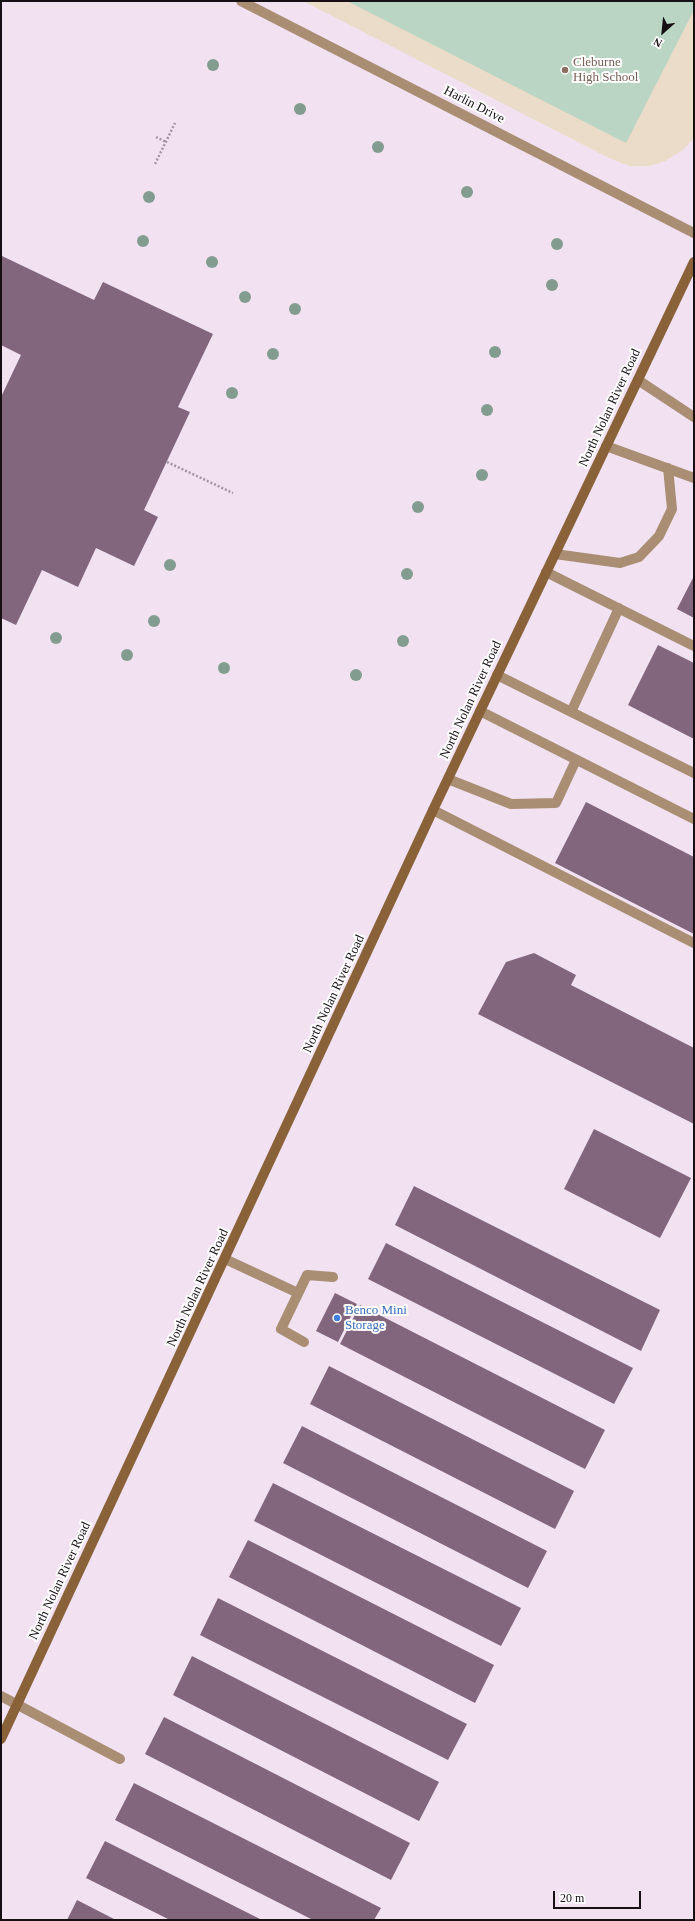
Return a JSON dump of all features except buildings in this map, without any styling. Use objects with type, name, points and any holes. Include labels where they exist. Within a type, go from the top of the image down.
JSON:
[{"type":"main road","name":"North Nolan River Road","points":[[1,1739],[433,810],[694,262]]},
{"type":"street","name":"Harlin Drive","points":[[241,1],[694,233]]},
{"type":"street","points":[[638,380],[694,417]]},
{"type":"street","points":[[606,446],[694,478]]},
{"type":"street","points":[[555,554],[620,563],[639,557],[660,536],[672,509],[668,468]]},
{"type":"street","points":[[546,572],[694,646]]},
{"type":"street","points":[[571,712],[619,608]]},
{"type":"street","points":[[497,675],[694,773]]},
{"type":"street","points":[[480,712],[694,819]]},
{"type":"street","points":[[448,779],[511,804],[556,803],[576,760]]},
{"type":"street","points":[[433,810],[694,943]]},
{"type":"street","points":[[225,1259],[298,1294]]},
{"type":"street","points":[[304,1342],[281,1329],[307,1275],[333,1277]]},
{"type":"street","points":[[1,1696],[120,1760]]},
{"type":"path","points":[[155,164],[175,123]]},
{"type":"path","points":[[156,138],[166,142]]},
{"type":"path","points":[[167,462],[232,493]]},
{"type":"shaded area","name":"Cleburne High School","points":[[303,1],[694,1],[694,138],[683,150],[665,161],[649,166],[629,166],[609,158]]},
{"type":"green space","name":"Cleburne High School","points":[[347,1],[694,1],[694,10],[626,143]]},
{"type":"place","name":"Cleburne High School","points":[[565,70]]},
{"type":"place","name":"Benco Mini Storage","points":[[337,1318]]}]
